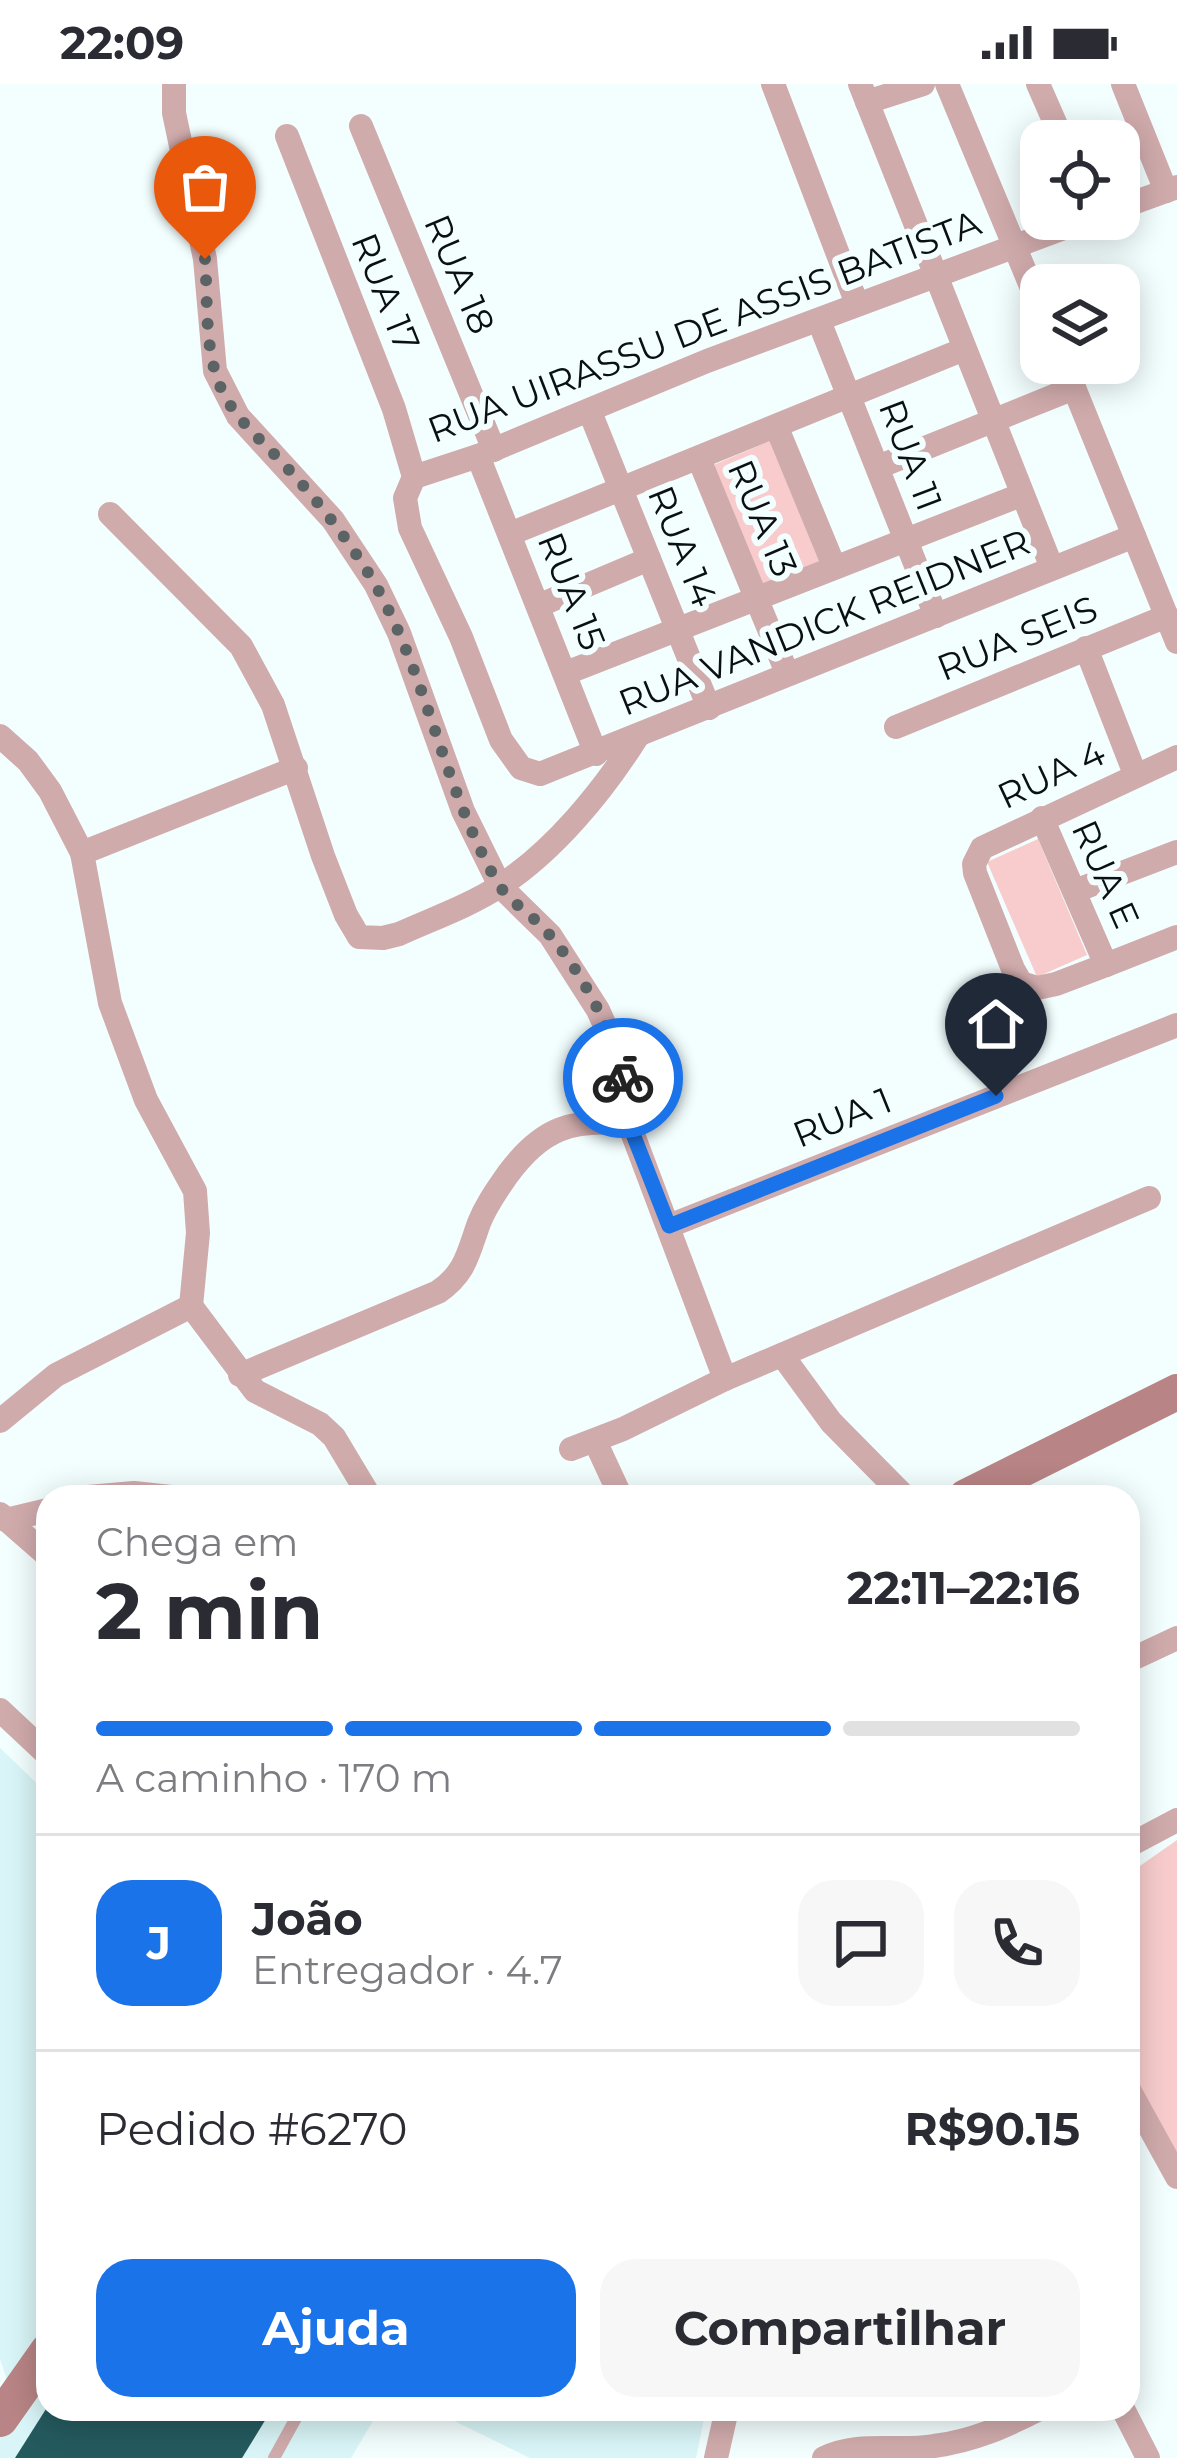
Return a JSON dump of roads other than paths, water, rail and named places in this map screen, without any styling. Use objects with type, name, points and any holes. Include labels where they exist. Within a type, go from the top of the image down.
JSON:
[{"type":"street","points":[[174,84],[174,113],[205,259],[214,371],[220,386],[238,416],[333,520],[376,586],[399,633],[463,811],[500,886],[550,935],[598,1010],[616,1050],[629,1124],[725,1379]]},
{"type":"street","points":[[772,84],[857,304]]},
{"type":"street","points":[[923,84],[864,93],[1052,568]]},
{"type":"street","points":[[947,84],[1021,264]]},
{"type":"street","points":[[1038,84],[1054,120]]},
{"type":"street","points":[[1123,84],[1172,189],[1140,200]]},
{"type":"street","name":"RUA 18","points":[[362,126],[486,453]]},
{"type":"street","name":"RUA 17","points":[[286,136],[394,409],[414,477],[405,498],[410,527],[461,637],[501,740],[521,768],[540,774]]},
{"type":"street","name":"RUA UIRASSU DE ASSIS BATISTA","points":[[414,477],[1027,240]]},
{"type":"street","name":"RUA 11","points":[[819,321],[936,616]]},
{"type":"street","points":[[510,534],[962,350]]},
{"type":"street","points":[[1072,384],[1177,642]]},
{"type":"street","points":[[878,467],[1074,388]]},
{"type":"street","name":"RUA 14","points":[[590,412],[709,708]]},
{"type":"street","points":[[777,428],[834,566]]},
{"type":"street","name":"RUA 15","points":[[486,453],[510,534],[596,754]]},
{"type":"street","name":"RUA 13","points":[[699,459],[787,673]]},
{"type":"street","points":[[566,673],[1021,495]]},
{"type":"street","points":[[110,514],[241,646],[273,705],[317,841],[359,937],[399,934],[500,886],[574,817],[617,769],[637,737]]},
{"type":"street","name":"RUA VANDICK REIDNER","points":[[540,774],[1134,536]]},
{"type":"street","points":[[540,605],[649,559]]},
{"type":"street","name":"RUA SEIS","points":[[896,727],[1167,616]]},
{"type":"street","points":[[1086,649],[1135,774]]},
{"type":"street","points":[[0,736],[28,761],[50,791],[82,853],[110,1003],[146,1100],[196,1191],[198,1233],[191,1306],[255,1390],[320,1424],[334,1437],[363,1485]]},
{"type":"street","name":"RUA 4","points":[[975,873],[982,848],[1177,757]]},
{"type":"street","points":[[82,853],[296,768]]},
{"type":"street","name":"RUA E","points":[[975,873],[1021,982],[1036,988],[1106,965],[1042,818]]},
{"type":"street","points":[[1075,891],[1177,853]]},
{"type":"street","points":[[1106,965],[1177,937]]},
{"type":"street","name":"RUA 1","points":[[669,1226],[1177,1025]]},
{"type":"street","points":[[240,1375],[438,1292],[470,1258],[492,1196],[539,1139],[577,1124],[629,1124]]},
{"type":"street","points":[[612,1485],[584,1445],[725,1379],[1149,1198]]},
{"type":"street","points":[[0,1421],[56,1375],[191,1306]]},
{"type":"street","points":[[782,1355],[831,1422],[893,1485]]},
{"type":"street","points":[[990,1485],[1177,1392]]},
{"type":"street","points":[[3,1517],[36,1512]]},
{"type":"street","points":[[3,1517],[36,1546]]},
{"type":"street","points":[[1140,1655],[1177,1638]]},
{"type":"street","points":[[0,1710],[36,1744]]},
{"type":"street","points":[[1140,1840],[1177,1820]]},
{"type":"street","points":[[1140,2110],[1177,2177]]},
{"type":"street","points":[[1,2416],[36,2367]]},
{"type":"street","points":[[716,2458],[724,2421]]},
{"type":"street","points":[[824,2458],[861,2446],[929,2447],[957,2442],[990,2434],[1015,2421]]},
{"type":"street","points":[[1129,2421],[1148,2458]]},
{"type":"lane","points":[[274,2458],[295,2421]]}]
